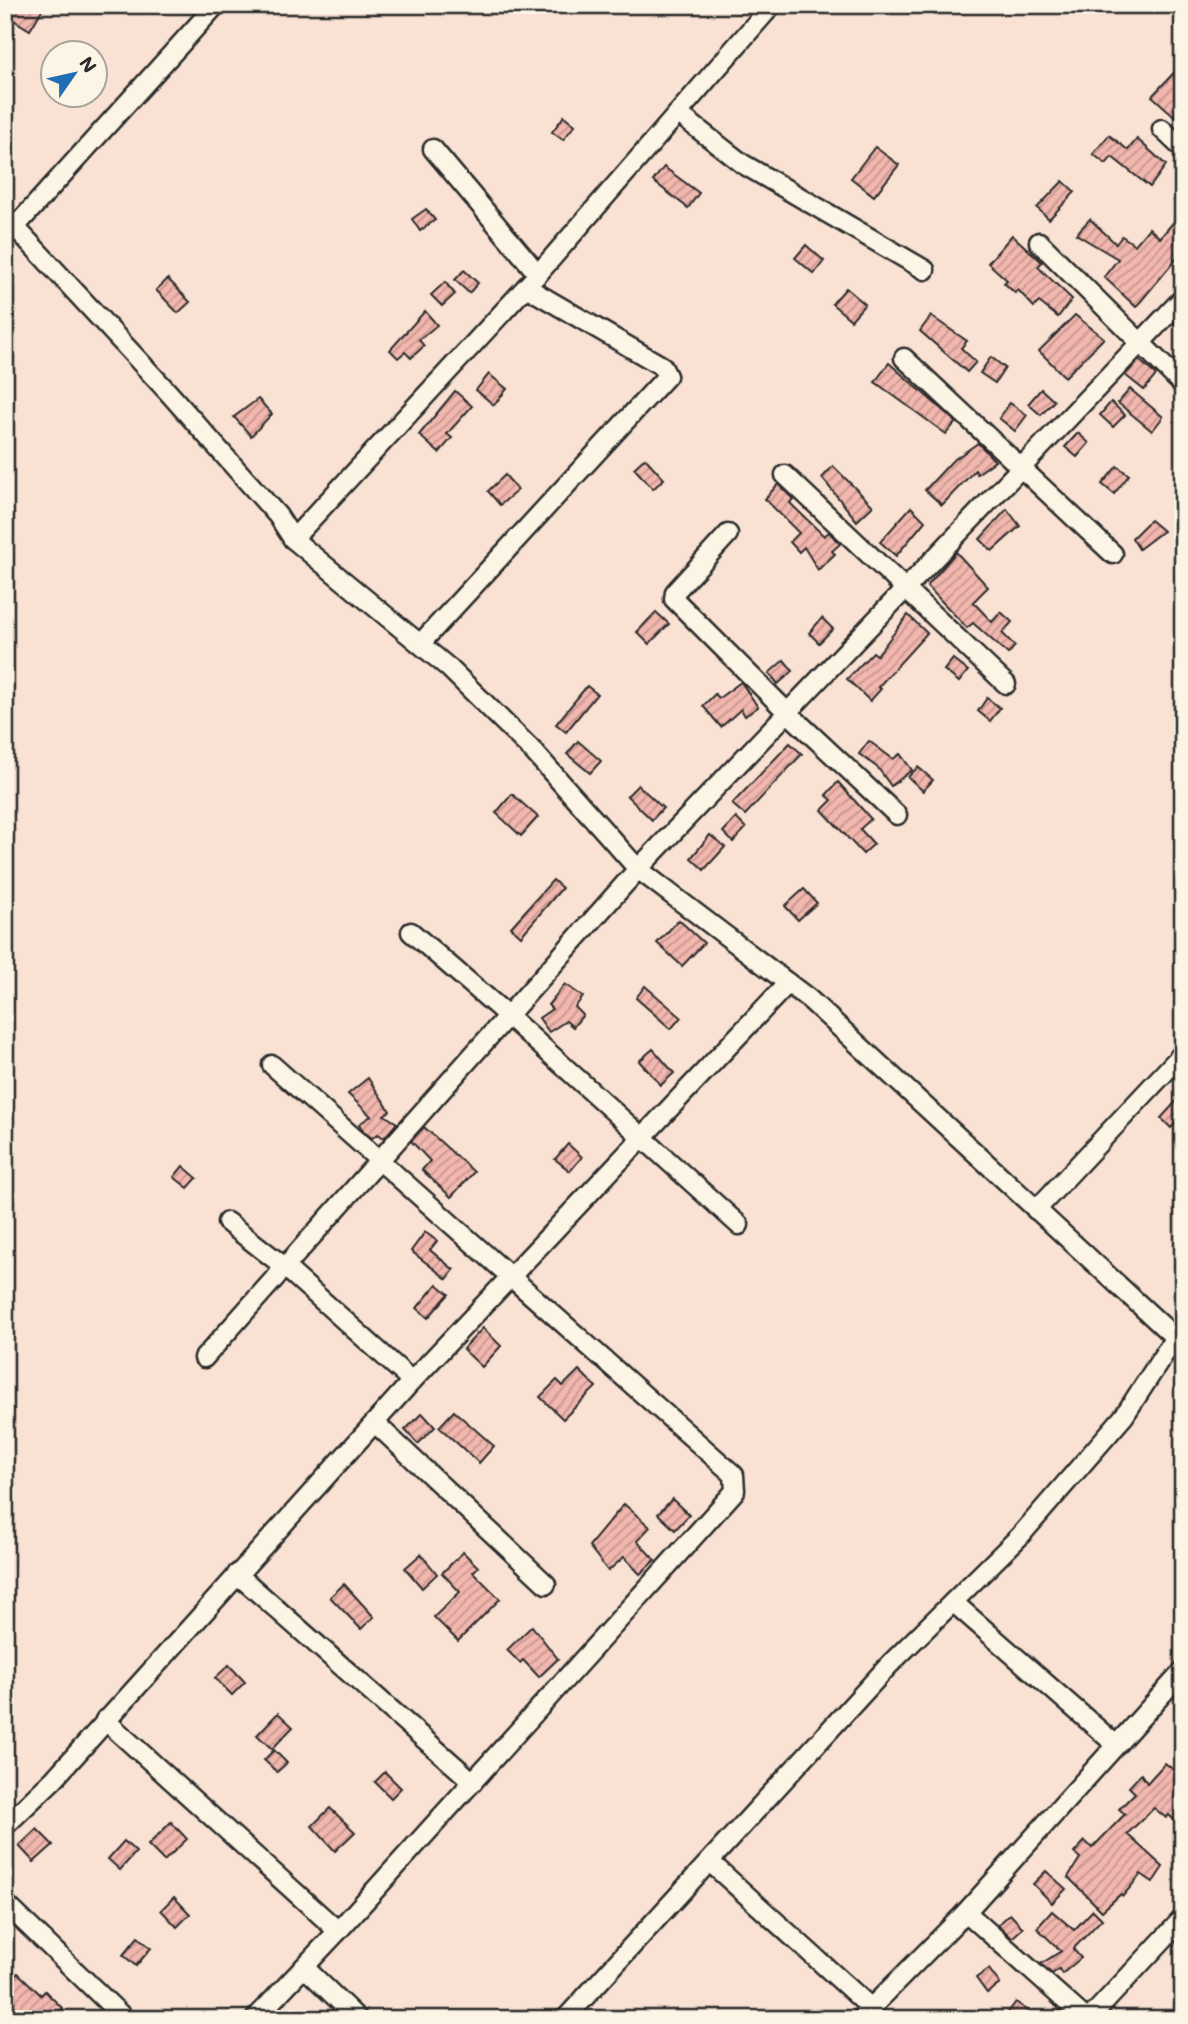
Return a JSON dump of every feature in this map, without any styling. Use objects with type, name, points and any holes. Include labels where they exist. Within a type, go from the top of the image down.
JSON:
[{"type":"street","points":[[216,5],[10,221],[278,516],[293,539],[449,668],[533,751],[638,869],[819,1009],[1179,1342],[1124,1416],[1020,1536],[890,1664],[565,2019]]},
{"type":"street","points":[[293,539],[532,280],[680,115],[772,5]]},
{"type":"street","points":[[680,115],[743,164],[925,270]]},
{"type":"street","points":[[1162,129],[1183,149]]},
{"type":"street","points":[[420,644],[667,376],[662,366],[532,280],[433,149]]},
{"type":"street","points":[[1040,242],[1183,385]]},
{"type":"street","points":[[204,1358],[638,869],[1183,298]]},
{"type":"street","points":[[904,358],[1113,554]]},
{"type":"street","points":[[785,475],[1006,684]]},
{"type":"street","points":[[728,534],[675,592],[674,599],[787,712],[897,816]]},
{"type":"street","points":[[411,932],[739,1225]]},
{"type":"street","points":[[5,1826],[54,1779],[412,1381],[788,983]]},
{"type":"street","points":[[1036,1210],[1183,1053]]},
{"type":"street","points":[[255,2019],[338,1931],[735,1491],[737,1483],[734,1475],[272,1065]]},
{"type":"street","points":[[227,1222],[286,1268],[412,1381]]},
{"type":"street","points":[[375,1423],[546,1584]]},
{"type":"street","points":[[237,1574],[473,1782]]},
{"type":"street","points":[[953,1602],[1115,1744]]},
{"type":"street","points":[[710,1862],[866,2013],[966,1912],[1183,1671]]},
{"type":"street","points":[[105,1720],[338,1931]]},
{"type":"street","points":[[5,1903],[125,2019]]},
{"type":"street","points":[[966,1912],[1088,2019],[1183,1918]]},
{"type":"street","points":[[304,1967],[358,2019]]},
{"type":"building","points":[[14,5],[45,5],[30,30],[7,16]]},
{"type":"building","points":[[1183,63],[1183,124],[1152,96]]},
{"type":"building","points":[[564,116],[575,125],[563,140],[552,132]]},
{"type":"building","points":[[1109,135],[1128,150],[1137,139],[1166,165],[1150,187],[1112,157],[1106,164],[1093,154]]},
{"type":"building","points":[[875,147],[899,165],[874,196],[851,178]]},
{"type":"building","points":[[664,167],[699,193],[688,208],[653,181]]},
{"type":"building","points":[[1063,181],[1075,192],[1049,219],[1037,208]]},
{"type":"building","points":[[426,209],[435,220],[420,231],[412,219]]},
{"type":"building","points":[[1183,211],[1183,251],[1136,307],[1104,277],[1118,259],[1076,234],[1090,219],[1116,244],[1122,236],[1135,245],[1149,228],[1160,238]]},
{"type":"building","points":[[1012,235],[1042,262],[1038,267],[1072,299],[1058,317],[1039,302],[1034,307],[1018,290],[1015,293],[1004,283],[1007,280],[988,263]]},
{"type":"building","points":[[806,245],[824,261],[814,274],[795,258]]},
{"type":"building","points":[[464,270],[478,283],[469,293],[455,280]]},
{"type":"building","points":[[168,279],[190,302],[178,313],[156,290]]},
{"type":"building","points":[[445,282],[455,294],[442,306],[431,295]]},
{"type":"building","points":[[846,288],[865,304],[851,320],[832,304]]},
{"type":"building","points":[[425,311],[437,325],[419,340],[424,346],[411,358],[405,352],[398,358],[390,350]]},
{"type":"building","points":[[1075,315],[1104,338],[1065,377],[1039,351]]},
{"type":"building","points":[[931,316],[967,341],[961,348],[976,362],[967,372],[920,331]]},
{"type":"building","points":[[991,357],[1005,368],[995,383],[980,373]]},
{"type":"building","points":[[1139,360],[1156,375],[1144,390],[1125,375]]},
{"type":"building","points":[[889,363],[956,422],[946,434],[875,382]]},
{"type":"building","points":[[489,374],[507,389],[494,405],[476,390]]},
{"type":"building","points":[[1041,389],[1054,401],[1041,415],[1028,404]]},
{"type":"building","points":[[1130,389],[1163,417],[1152,431],[1118,403]]},
{"type":"building","points":[[455,391],[472,406],[447,434],[452,438],[439,453],[419,435]]},
{"type":"building","points":[[258,399],[272,414],[251,436],[234,417]]},
{"type":"building","points":[[1111,402],[1125,415],[1113,427],[1100,415]]},
{"type":"building","points":[[1010,403],[1027,415],[1015,431],[999,418]]},
{"type":"building","points":[[1078,433],[1089,443],[1077,457],[1065,447]]},
{"type":"building","points":[[978,443],[995,461],[977,474],[975,470],[942,505],[925,490],[952,461]]},
{"type":"building","points":[[645,458],[664,479],[653,489],[634,468]]},
{"type":"building","points":[[833,466],[873,506],[857,521],[822,478]]},
{"type":"building","points":[[1117,466],[1129,475],[1114,494],[1102,484]]},
{"type":"building","points":[[505,475],[518,490],[500,505],[488,491]]},
{"type":"building","points":[[778,484],[793,499],[790,503],[824,536],[829,532],[840,544],[832,551],[835,554],[818,570],[804,547],[799,552],[790,542],[799,533],[765,499]]},
{"type":"building","points":[[911,507],[925,521],[896,556],[880,542]]},
{"type":"building","points":[[1007,509],[1020,526],[992,551],[980,539]]},
{"type":"building","points":[[1150,520],[1163,531],[1139,549],[1132,538]]},
{"type":"building","points":[[956,552],[988,587],[973,602],[992,622],[1001,612],[1012,622],[1002,633],[1015,646],[1008,654],[973,623],[967,628],[927,586]]},
{"type":"building","points":[[656,612],[669,624],[649,644],[637,632]]},
{"type":"building","points":[[908,615],[927,633],[878,687],[881,689],[870,701],[847,679],[873,652],[877,655]]},
{"type":"building","points":[[822,618],[833,629],[819,643],[809,633]]},
{"type":"building","points":[[953,659],[968,671],[959,682],[944,670]]},
{"type":"building","points":[[784,660],[793,671],[778,684],[769,673]]},
{"type":"building","points":[[741,682],[758,707],[745,716],[741,709],[721,727],[703,706],[715,694],[719,698]]},
{"type":"building","points":[[587,686],[597,694],[566,732],[556,724]]},
{"type":"building","points":[[987,698],[1000,708],[990,721],[978,711]]},
{"type":"building","points":[[578,741],[601,761],[590,773],[567,754]]},
{"type":"building","points":[[869,741],[893,759],[900,754],[912,770],[891,786],[878,768],[859,754]]},
{"type":"building","points":[[790,743],[802,754],[745,815],[732,804]]},
{"type":"building","points":[[918,767],[933,780],[923,791],[908,777]]},
{"type":"building","points":[[838,782],[871,819],[860,829],[874,844],[863,854],[822,810],[832,800],[826,795]]},
{"type":"building","points":[[638,785],[663,808],[652,820],[627,796]]},
{"type":"building","points":[[512,794],[538,817],[521,836],[496,813]]},
{"type":"building","points":[[736,818],[746,828],[733,842],[723,832]]},
{"type":"building","points":[[710,835],[725,847],[704,870],[691,858]]},
{"type":"building","points":[[553,880],[562,888],[521,936],[511,927]]},
{"type":"building","points":[[804,889],[817,903],[798,920],[785,906]]},
{"type":"building","points":[[679,920],[704,943],[682,966],[657,943]]},
{"type":"building","points":[[565,984],[583,997],[575,1007],[583,1015],[573,1027],[566,1021],[549,1032],[539,1018],[552,1009],[548,1005]]},
{"type":"building","points":[[645,986],[681,1017],[671,1029],[636,998]]},
{"type":"building","points":[[653,1049],[674,1073],[661,1085],[639,1061]]},
{"type":"building","points":[[368,1078],[390,1111],[384,1115],[397,1123],[384,1138],[378,1134],[372,1138],[364,1132],[359,1124],[371,1116],[348,1094]]},
{"type":"building","points":[[1183,1094],[1183,1115],[1171,1128],[1161,1118]]},
{"type":"building","points":[[424,1127],[474,1172],[451,1197],[422,1170],[430,1161],[411,1141]]},
{"type":"building","points":[[568,1144],[582,1157],[570,1171],[555,1159]]},
{"type":"building","points":[[183,1166],[197,1178],[188,1188],[174,1177]]},
{"type":"building","points":[[425,1232],[437,1241],[430,1250],[454,1270],[447,1279],[411,1251]]},
{"type":"building","points":[[437,1284],[449,1294],[428,1318],[417,1308]]},
{"type":"building","points":[[483,1328],[501,1346],[482,1367],[463,1349]]},
{"type":"building","points":[[579,1370],[596,1387],[563,1419],[540,1397],[557,1380],[563,1386]]},
{"type":"building","points":[[454,1411],[494,1446],[479,1463],[439,1427]]},
{"type":"building","points":[[422,1413],[435,1427],[418,1444],[405,1430]]},
{"type":"building","points":[[672,1499],[689,1515],[675,1530],[658,1514]]},
{"type":"building","points":[[624,1504],[650,1527],[637,1541],[655,1560],[640,1574],[624,1557],[608,1571],[589,1546]]},
{"type":"building","points":[[463,1552],[478,1567],[473,1572],[500,1599],[458,1641],[434,1617],[460,1592],[442,1573]]},
{"type":"building","points":[[421,1554],[437,1574],[422,1588],[405,1568]]},
{"type":"building","points":[[344,1584],[374,1617],[361,1629],[330,1597]]},
{"type":"building","points":[[532,1626],[558,1659],[539,1677],[523,1660],[520,1663],[507,1650]]},
{"type":"building","points":[[229,1665],[245,1682],[232,1695],[215,1678]]},
{"type":"building","points":[[278,1713],[293,1727],[272,1749],[257,1735]]},
{"type":"building","points":[[274,1750],[287,1763],[277,1772],[264,1760]]},
{"type":"building","points":[[1165,1763],[1175,1771],[1183,1764],[1183,1829],[1169,1815],[1166,1818],[1154,1808],[1127,1834],[1163,1867],[1153,1882],[1141,1874],[1123,1896],[1121,1894],[1102,1911],[1068,1877],[1080,1858],[1074,1853],[1085,1841],[1092,1848],[1125,1814],[1119,1809],[1135,1793],[1129,1787],[1141,1774],[1147,1783]]},
{"type":"building","points":[[385,1772],[401,1788],[391,1798],[375,1782]]},
{"type":"building","points":[[330,1808],[355,1832],[335,1851],[312,1826]]},
{"type":"building","points":[[171,1822],[187,1839],[164,1861],[148,1845]]},
{"type":"building","points":[[37,1829],[53,1845],[34,1862],[19,1846]]},
{"type":"building","points":[[124,1841],[136,1852],[120,1870],[108,1859]]},
{"type":"building","points":[[1046,1871],[1066,1889],[1052,1903],[1033,1884]]},
{"type":"building","points":[[174,1897],[190,1914],[177,1927],[161,1910]]},
{"type":"building","points":[[1093,1910],[1102,1919],[1073,1949],[1081,1958],[1062,1974],[1059,1969],[1052,1974],[1041,1964],[1061,1951],[1037,1928],[1052,1911],[1074,1930]]},
{"type":"building","points":[[1010,1914],[1023,1928],[1012,1938],[998,1925]]},
{"type":"building","points":[[138,1937],[151,1948],[136,1966],[123,1955]]},
{"type":"building","points":[[989,1969],[1000,1984],[987,1993],[976,1978]]},
{"type":"building","points":[[18,1973],[41,1995],[45,1991],[63,2009],[53,2019],[28,2019],[5,1997],[5,1986]]},
{"type":"building","points":[[1016,2002],[1039,2019],[1003,2019]]}]
